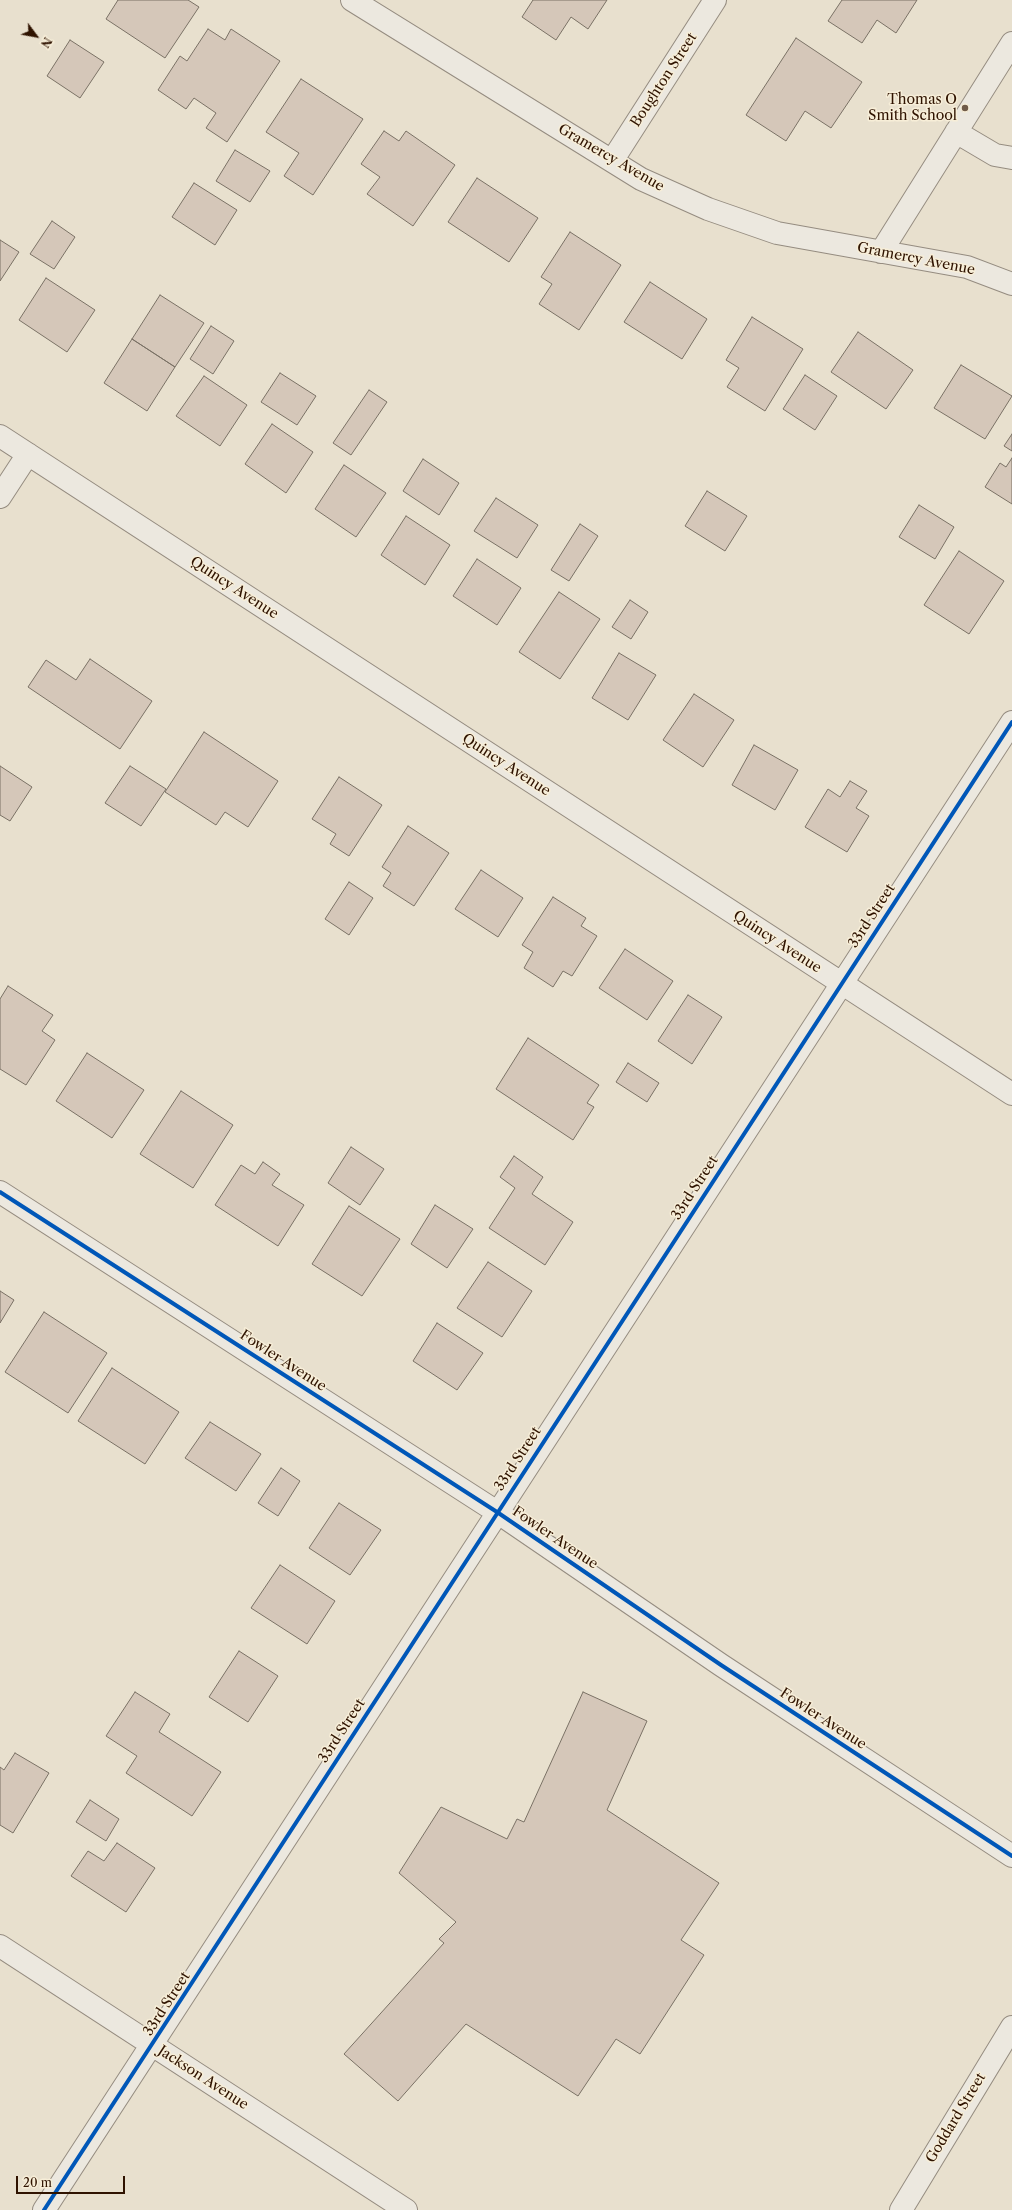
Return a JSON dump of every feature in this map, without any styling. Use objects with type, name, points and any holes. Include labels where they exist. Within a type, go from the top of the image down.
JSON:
[{"type":"street","name":"Gramercy Avenue","points":[[352,0],[642,179],[708,209],[778,232],[967,267],[1012,284]]},
{"type":"street","name":"Boughton Street","points":[[612,160],[715,0]]},
{"type":"street","points":[[881,252],[1012,43]]},
{"type":"street","points":[[956,132],[995,155],[1012,158]]},
{"type":"street","name":"Quincy Avenue","points":[[0,436],[1012,1094]]},
{"type":"street","points":[[0,497],[28,454]]},
{"type":"street","name":"33rd Street","points":[[44,2210],[153,2046],[497,1512],[1012,722]]},
{"type":"street","name":"Fowler Avenue","points":[[0,1192],[497,1512],[721,1665],[1012,1856]]},
{"type":"street","name":"Jackson Avenue","points":[[0,1946],[406,2210]]},
{"type":"street","name":"Goddard Street","points":[[901,2210],[1012,2027]]},
{"type":"building","points":[[118,0],[188,0],[199,7],[165,58],[106,19]]},
{"type":"building","points":[[533,0],[607,0],[588,29],[571,17],[556,40],[522,17]]},
{"type":"building","points":[[842,0],[917,0],[896,33],[877,20],[862,43],[828,21]]},
{"type":"building","points":[[208,29],[225,40],[231,29],[280,61],[227,142],[206,128],[216,113],[194,98],[186,109],[158,90],[180,56],[187,61]]},
{"type":"building","points":[[796,38],[862,82],[831,128],[805,111],[786,141],[746,115]]},
{"type":"building","points":[[70,40],[104,62],[80,98],[47,76]]},
{"type":"building","points":[[301,79],[363,119],[313,195],[284,176],[299,153],[266,132]]},
{"type":"building","points":[[384,131],[399,141],[406,131],[455,165],[413,226],[367,194],[380,177],[361,164]]},
{"type":"building","points":[[235,150],[270,171],[250,202],[216,181]]},
{"type":"building","points":[[477,178],[538,218],[509,262],[448,222]]},
{"type":"building","points":[[194,183],[237,210],[215,245],[172,217]]},
{"type":"building","points":[[52,221],[75,237],[54,269],[30,254]]},
{"type":"building","points":[[570,232],[621,265],[579,330],[539,304],[552,284],[541,277]]},
{"type":"building","points":[[0,240],[19,252],[0,281]]},
{"type":"building","points":[[46,278],[95,310],[67,352],[19,320]]},
{"type":"building","points":[[650,282],[707,319],[682,359],[624,322]]},
{"type":"building","points":[[160,295],[204,323],[175,367],[132,339]]},
{"type":"building","points":[[752,317],[803,349],[765,411],[727,387],[739,368],[726,360]]},
{"type":"building","points":[[211,326],[234,341],[213,374],[190,359]]},
{"type":"building","points":[[858,332],[913,370],[886,409],[831,372]]},
{"type":"building","points":[[132,339],[175,367],[147,411],[104,383]]},
{"type":"building","points":[[961,365],[1012,396],[985,439],[934,408]]},
{"type":"building","points":[[280,373],[316,396],[297,425],[261,402]]},
{"type":"building","points":[[805,375],[837,396],[815,430],[783,409]]},
{"type":"building","points":[[204,376],[247,405],[220,446],[176,416]]},
{"type":"building","points":[[369,390],[387,402],[351,455],[333,443]]},
{"type":"building","points":[[272,424],[313,452],[286,493],[245,464]]},
{"type":"building","points":[[1012,434],[1012,451],[1004,446]]},
{"type":"building","points":[[1012,458],[1012,504],[985,487],[1000,463],[1006,467]]},
{"type":"building","points":[[423,459],[459,483],[439,515],[403,491]]},
{"type":"building","points":[[344,465],[386,493],[356,537],[315,509]]},
{"type":"building","points":[[707,491],[747,516],[725,551],[685,526]]},
{"type":"building","points":[[496,498],[538,525],[517,558],[474,531]]},
{"type":"building","points":[[919,505],[954,527],[935,559],[899,537]]},
{"type":"building","points":[[406,516],[450,545],[425,585],[381,555]]},
{"type":"building","points":[[580,524],[598,536],[569,581],[551,570]]},
{"type":"building","points":[[959,551],[1004,581],[969,634],[924,605]]},
{"type":"building","points":[[477,559],[521,588],[497,625],[453,596]]},
{"type":"building","points":[[559,592],[600,619],[560,679],[519,652]]},
{"type":"building","points":[[630,600],[648,612],[631,639],[612,627]]},
{"type":"building","points":[[619,653],[656,675],[628,720],[592,698]]},
{"type":"building","points":[[90,659],[152,701],[120,749],[28,687],[46,660],[76,680]]},
{"type":"building","points":[[694,694],[734,720],[703,767],[663,740]]},
{"type":"building","points":[[204,732],[278,781],[248,827],[225,812],[216,825],[165,792]]},
{"type":"building","points":[[754,745],[798,770],[775,810],[732,785]]},
{"type":"building","points":[[0,766],[32,787],[10,821],[0,815]]},
{"type":"building","points":[[130,766],[166,789],[141,826],[105,803]]},
{"type":"building","points":[[339,777],[382,805],[349,856],[330,844],[336,834],[312,819]]},
{"type":"building","points":[[850,781],[867,791],[856,808],[869,816],[847,852],[805,827],[828,789],[840,797]]},
{"type":"building","points":[[408,826],[449,853],[414,906],[383,886],[391,873],[382,867]]},
{"type":"building","points":[[481,870],[523,898],[498,937],[455,909]]},
{"type":"building","points":[[349,882],[373,898],[349,935],[325,919]]},
{"type":"building","points":[[553,897],[586,918],[581,926],[597,936],[572,976],[563,971],[553,987],[524,968],[533,952],[522,945]]},
{"type":"building","points":[[625,949],[673,981],[647,1020],[599,988]]},
{"type":"building","points":[[8,986],[53,1015],[42,1031],[55,1040],[26,1085],[0,1069],[0,999]]},
{"type":"building","points":[[688,995],[722,1017],[692,1064],[658,1041]]},
{"type":"building","points":[[528,1038],[599,1085],[587,1103],[594,1107],[573,1140],[496,1089]]},
{"type":"building","points":[[87,1053],[144,1090],[112,1138],[56,1101]]},
{"type":"building","points":[[628,1063],[659,1083],[647,1102],[616,1082]]},
{"type":"building","points":[[181,1091],[233,1125],[193,1188],[140,1154]]},
{"type":"building","points":[[351,1147],[384,1169],[360,1205],[328,1183]]},
{"type":"building","points":[[514,1156],[543,1177],[532,1194],[573,1222],[545,1265],[489,1228],[515,1188],[500,1177]]},
{"type":"building","points":[[263,1162],[280,1174],[272,1185],[304,1205],[278,1246],[215,1205],[241,1165],[255,1174]]},
{"type":"building","points":[[435,1205],[473,1229],[447,1268],[411,1244]]},
{"type":"building","points":[[349,1206],[400,1239],[362,1296],[312,1264]]},
{"type":"building","points":[[488,1262],[532,1291],[502,1337],[457,1308]]},
{"type":"building","points":[[0,1291],[14,1300],[0,1323]]},
{"type":"building","points":[[44,1312],[107,1353],[68,1413],[5,1372]]},
{"type":"building","points":[[437,1323],[483,1353],[457,1390],[413,1361]]},
{"type":"building","points":[[112,1368],[179,1412],[145,1464],[78,1421]]},
{"type":"building","points":[[210,1422],[261,1454],[236,1491],[185,1458]]},
{"type":"building","points":[[281,1468],[300,1481],[278,1516],[258,1503]]},
{"type":"building","points":[[339,1503],[381,1530],[350,1575],[309,1548]]},
{"type":"building","points":[[280,1565],[335,1601],[307,1644],[251,1608]]},
{"type":"building","points":[[239,1651],[278,1676],[248,1722],[209,1697]]},
{"type":"building","points":[[135,1692],[170,1714],[159,1732],[221,1772],[192,1816],[126,1773],[137,1756],[106,1736]]},
{"type":"building","points":[[583,1692],[647,1721],[607,1810],[719,1883],[681,1940],[704,1955],[640,2054],[616,2039],[578,2096],[466,2024],[398,2101],[344,2054],[444,1943],[439,1939],[456,1922],[399,1873],[441,1807],[507,1839],[517,1819],[524,1822]]},
{"type":"building","points":[[15,1753],[49,1773],[13,1833],[0,1825],[0,1767],[4,1770]]},
{"type":"building","points":[[90,1800],[119,1819],[106,1841],[76,1822]]},
{"type":"building","points":[[117,1843],[155,1868],[126,1912],[71,1876],[88,1851],[104,1861]]},
{"type":"cycle path","points":[[44,2210],[1012,722]]},
{"type":"cycle path","points":[[0,1192],[497,1512],[721,1665],[1012,1856]]},
{"type":"place","name":"Thomas O Smith School","points":[[965,108]]}]
